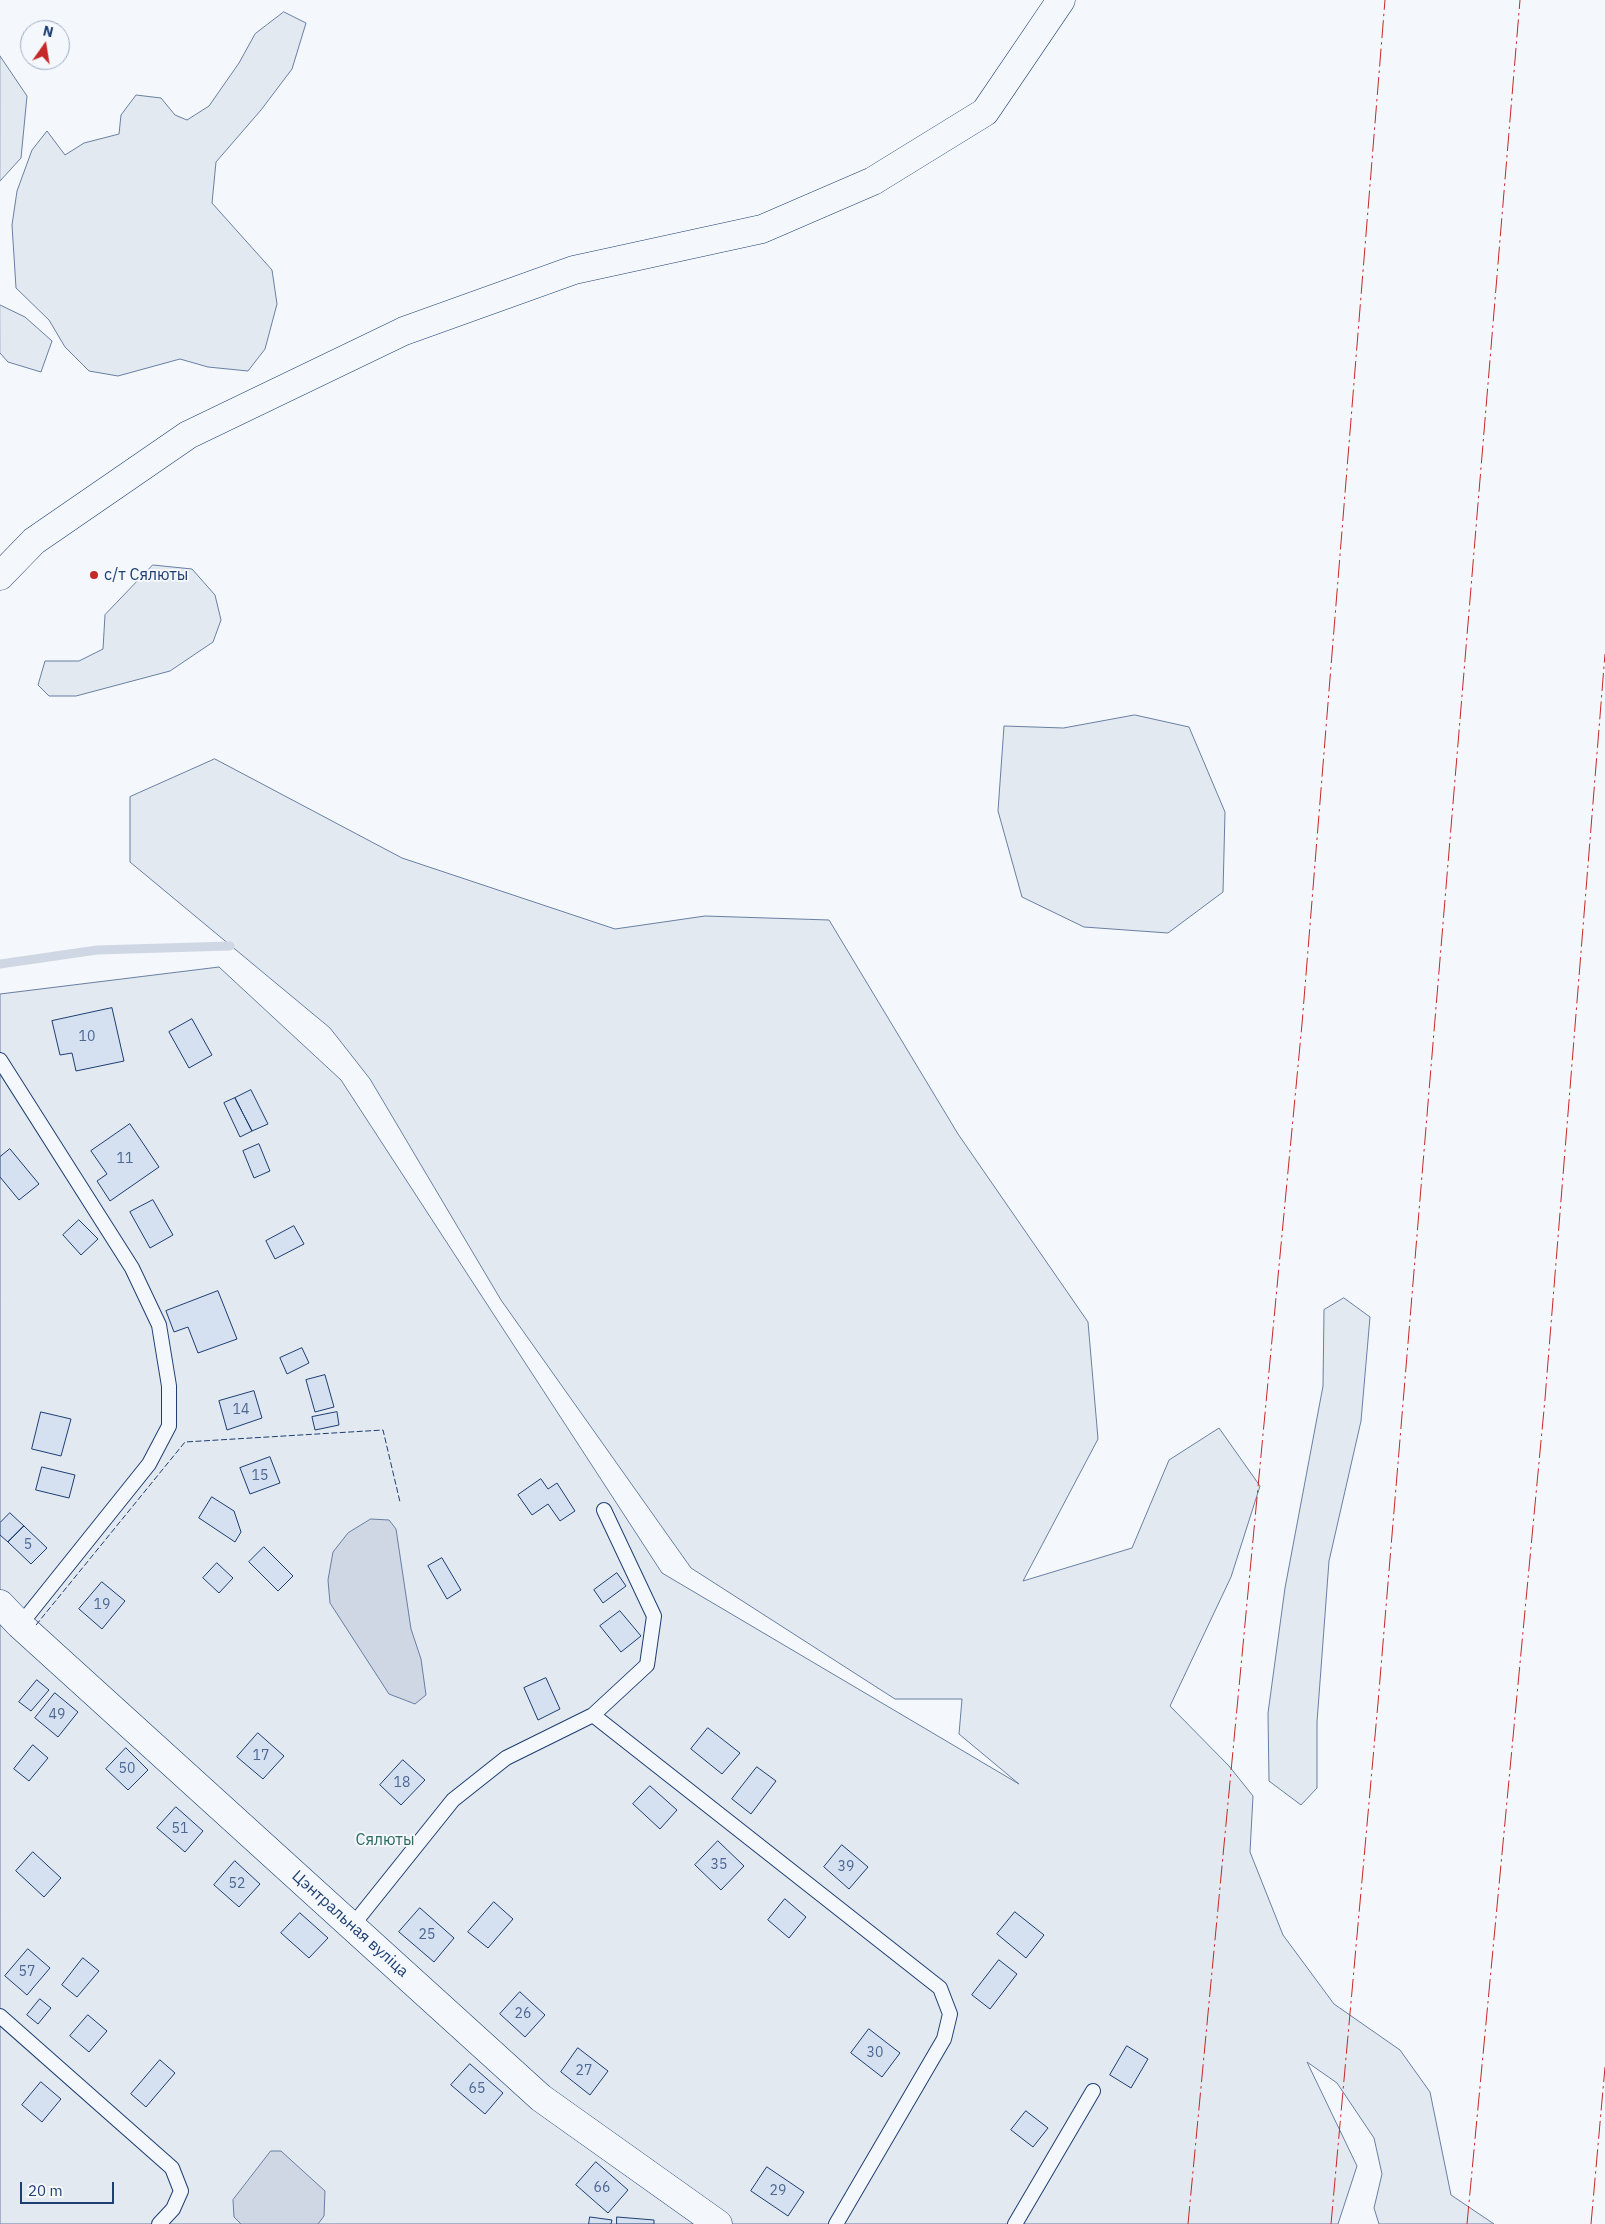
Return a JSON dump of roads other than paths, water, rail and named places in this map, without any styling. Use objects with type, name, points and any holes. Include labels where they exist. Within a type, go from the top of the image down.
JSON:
[{"type":"street","points":[[0,576],[34,541],[188,435],[404,331],[574,270],[762,229],[873,181],[984,112],[1061,0]]},
{"type":"street","name":"Цэнтральная вуліца","points":[[0,1604],[20,1625],[540,2098],[714,2223]]},
{"type":"lane","points":[[0,1060],[132,1268],[159,1325],[169,1386],[169,1426],[149,1464],[20,1625]]},
{"type":"lane","points":[[352,1926],[452,1800],[506,1758],[593,1715],[647,1665],[654,1616],[604,1510]]},
{"type":"lane","points":[[593,1715],[940,1988],[950,2014],[944,2040],[836,2224]]},
{"type":"lane","points":[[0,2016],[172,2168],[181,2191],[173,2209],[158,2224]]},
{"type":"lane","points":[[1015,2224],[1093,2091]]},
{"type":"waterway","points":[[0,964],[97,950],[230,946]]},
{"type":"place","name":"с/т Сялюты","points":[[94,575]]},
{"type":"park label","name":"Сялюты","points":[[385,1840]]}]
